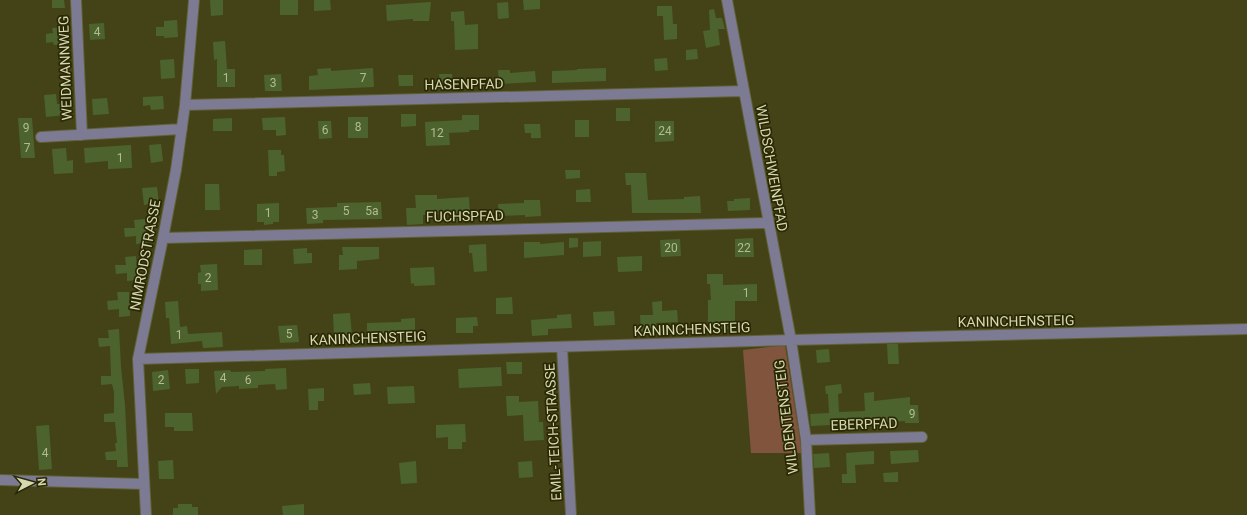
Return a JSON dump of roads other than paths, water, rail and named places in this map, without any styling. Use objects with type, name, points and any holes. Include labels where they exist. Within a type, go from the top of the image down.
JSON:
[{"type":"street","name":"WEIDMANNWEG","points":[[76,0],[82,135]]},
{"type":"street","name":"NIMRODSTRASSE","points":[[146,515],[138,358],[163,238],[182,129],[194,0]]},
{"type":"street","name":"WILDSCHWEINPFAD","points":[[726,0],[791,340]]},
{"type":"street","name":"HASENPFAD","points":[[185,105],[744,91]]},
{"type":"street","name":"WEIDMANNWEG","points":[[41,137],[182,129]]},
{"type":"street","name":"FUCHSPFAD","points":[[163,238],[768,222]]},
{"type":"street","name":"KANINCHENSTEIG","points":[[138,358],[791,340],[1247,330]]},
{"type":"street","name":"WILDENTENSTEIG","points":[[791,340],[806,440],[810,515]]},
{"type":"street","name":"EMIL-TEICH-STRASSE","points":[[562,347],[571,515]]},
{"type":"street","name":"EBERPFAD","points":[[806,440],[922,437]]},
{"type":"street","points":[[0,480],[144,484]]}]
